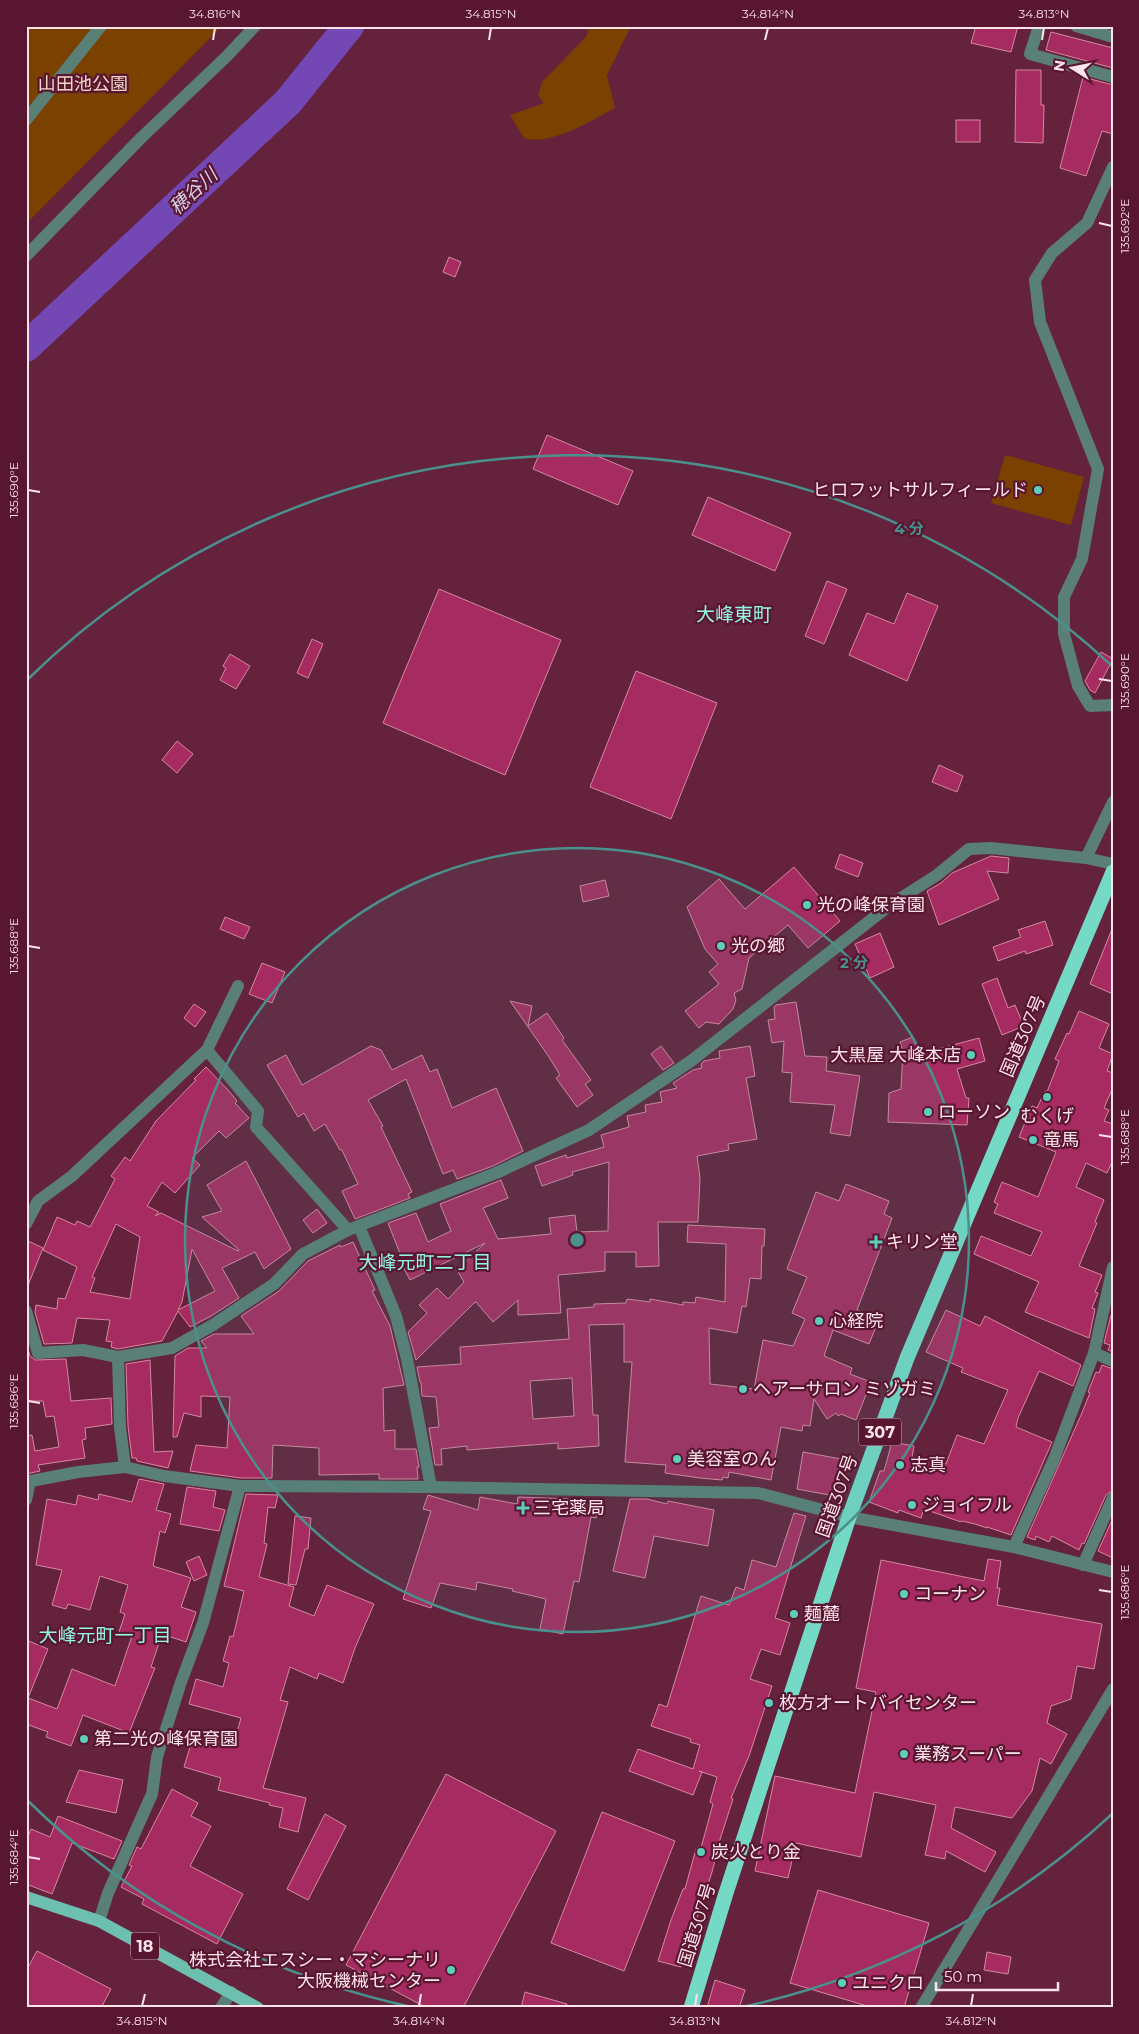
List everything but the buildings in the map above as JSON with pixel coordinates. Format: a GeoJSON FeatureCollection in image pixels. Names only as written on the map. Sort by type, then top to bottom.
{"type":"FeatureCollection","features":[{"type":"Feature","properties":{"kind":"highway","name":"国道307号"},"geometry":{"type":"LineString","coordinates":[[692,2008],[729,1884],[849,1517],[907,1358],[1113,872]]}},
{"type":"Feature","properties":{"kind":"main road","name":"18"},"geometry":{"type":"LineString","coordinates":[[26,1897],[99,1921],[232,1992],[258,2008]]}},
{"type":"Feature","properties":{"kind":"street"},"geometry":{"type":"LineString","coordinates":[[26,120],[101,26]]}},
{"type":"Feature","properties":{"kind":"street"},"geometry":{"type":"LineString","coordinates":[[26,256],[141,138],[227,56],[255,26]]}},
{"type":"Feature","properties":{"kind":"street"},"geometry":{"type":"LineString","coordinates":[[1039,26],[1030,54],[1113,77]]}},
{"type":"Feature","properties":{"kind":"street"},"geometry":{"type":"LineString","coordinates":[[1076,26],[1113,37]]}},
{"type":"Feature","properties":{"kind":"street"},"geometry":{"type":"LineString","coordinates":[[1113,167],[1087,223],[1052,253],[1035,280],[1040,322],[1098,469],[1082,558],[1064,596],[1064,634],[1078,686],[1090,706],[1113,706]]}},
{"type":"Feature","properties":{"kind":"street"},"geometry":{"type":"LineString","coordinates":[[1086,858],[1113,802]]}},
{"type":"Feature","properties":{"kind":"street"},"geometry":{"type":"LineString","coordinates":[[26,1311],[38,1353],[82,1350],[118,1357],[172,1348],[213,1325],[274,1284],[303,1254],[354,1228],[496,1173],[589,1130],[691,1061],[890,905],[937,875],[969,849],[991,848],[1086,858],[1113,864]]}},
{"type":"Feature","properties":{"kind":"street"},"geometry":{"type":"LineString","coordinates":[[26,1224],[38,1201],[72,1176],[208,1050],[238,986]]}},
{"type":"Feature","properties":{"kind":"street"},"geometry":{"type":"LineString","coordinates":[[208,1050],[258,1110],[256,1127],[354,1228],[396,1316],[408,1359],[431,1487]]}},
{"type":"Feature","properties":{"kind":"street"},"geometry":{"type":"LineString","coordinates":[[1014,1547],[1054,1460],[1094,1353],[1113,1266]]}},
{"type":"Feature","properties":{"kind":"street"},"geometry":{"type":"LineString","coordinates":[[1094,1353],[1113,1361]]}},
{"type":"Feature","properties":{"kind":"street"},"geometry":{"type":"LineString","coordinates":[[118,1357],[120,1427],[125,1467]]}},
{"type":"Feature","properties":{"kind":"street"},"geometry":{"type":"LineString","coordinates":[[26,1500],[28,1481],[78,1472],[125,1467],[164,1476],[240,1486],[431,1487],[758,1493],[849,1517],[1014,1547],[1113,1572]]}},
{"type":"Feature","properties":{"kind":"street"},"geometry":{"type":"LineString","coordinates":[[99,1921],[108,1893],[152,1794],[157,1757],[181,1682],[203,1623],[240,1486]]}},
{"type":"Feature","properties":{"kind":"street"},"geometry":{"type":"LineString","coordinates":[[1083,1565],[1113,1498]]}},
{"type":"Feature","properties":{"kind":"street"},"geometry":{"type":"LineString","coordinates":[[921,2008],[1113,1689]]}},
{"type":"Feature","properties":{"kind":"street"},"geometry":{"type":"LineString","coordinates":[[221,2008],[232,1992]]}},
{"type":"Feature","properties":{"kind":"green space","name":"山田池公園"},"geometry":{"type":"Polygon","coordinates":[[[26,26],[222,26],[26,224],[26,26]]]}},
{"type":"Feature","properties":{"kind":"green space"},"geometry":{"type":"Polygon","coordinates":[[[589,26],[631,26],[607,75],[615,108],[558,136],[534,140],[524,138],[510,115],[544,103],[538,96],[542,82],[586,37],[589,26]]]}},
{"type":"Feature","properties":{"kind":"green space","name":"ヒロフットサルフィールド"},"geometry":{"type":"Polygon","coordinates":[[[1005,455],[1084,477],[1071,525],[991,503],[1005,455]]]}},
{"type":"Feature","properties":{"kind":"waterway","name":"穂谷川"},"geometry":{"type":"LineString","coordinates":[[26,347],[288,102],[349,26]]}},
{"type":"Feature","properties":{"kind":"place","name":"ヒロフットサルフィールド"},"geometry":{"type":"Point","coordinates":[1038,490]}},
{"type":"Feature","properties":{"kind":"place","name":"光の峰保育園"},"geometry":{"type":"Point","coordinates":[807,905]}},
{"type":"Feature","properties":{"kind":"place","name":"光の郷"},"geometry":{"type":"Point","coordinates":[721,946]}},
{"type":"Feature","properties":{"kind":"place","name":"大黒屋 大峰本店"},"geometry":{"type":"Point","coordinates":[971,1055]}},
{"type":"Feature","properties":{"kind":"place","name":"むくげ"},"geometry":{"type":"Point","coordinates":[1047,1097]}},
{"type":"Feature","properties":{"kind":"place","name":"ローソン"},"geometry":{"type":"Point","coordinates":[928,1112]}},
{"type":"Feature","properties":{"kind":"place","name":"竜馬"},"geometry":{"type":"Point","coordinates":[1033,1140]}},
{"type":"Feature","properties":{"kind":"place","name":"キリン堂"},"geometry":{"type":"Point","coordinates":[876,1242]}},
{"type":"Feature","properties":{"kind":"place","name":"心経院"},"geometry":{"type":"Point","coordinates":[819,1321]}},
{"type":"Feature","properties":{"kind":"place","name":"ヘアーサロン ミゾガミ"},"geometry":{"type":"Point","coordinates":[743,1389]}},
{"type":"Feature","properties":{"kind":"place","name":"美容室のん"},"geometry":{"type":"Point","coordinates":[677,1459]}},
{"type":"Feature","properties":{"kind":"place","name":"志真"},"geometry":{"type":"Point","coordinates":[900,1465]}},
{"type":"Feature","properties":{"kind":"place","name":"ジョイフル"},"geometry":{"type":"Point","coordinates":[912,1505]}},
{"type":"Feature","properties":{"kind":"place","name":"三宅薬局"},"geometry":{"type":"Point","coordinates":[523,1508]}},
{"type":"Feature","properties":{"kind":"place","name":"コーナン"},"geometry":{"type":"Point","coordinates":[904,1594]}},
{"type":"Feature","properties":{"kind":"place","name":"麺麓"},"geometry":{"type":"Point","coordinates":[794,1614]}},
{"type":"Feature","properties":{"kind":"place","name":"枚方オートバイセンター"},"geometry":{"type":"Point","coordinates":[769,1703]}},
{"type":"Feature","properties":{"kind":"place","name":"第二光の峰保育園"},"geometry":{"type":"Point","coordinates":[84,1739]}},
{"type":"Feature","properties":{"kind":"place","name":"業務スーパー"},"geometry":{"type":"Point","coordinates":[904,1754]}},
{"type":"Feature","properties":{"kind":"place","name":"炭火とり金"},"geometry":{"type":"Point","coordinates":[701,1852]}},
{"type":"Feature","properties":{"kind":"place","name":"株式会社エスシー・マシーナリ 大阪機械センター"},"geometry":{"type":"Point","coordinates":[451,1970]}},
{"type":"Feature","properties":{"kind":"place","name":"ユニクロ"},"geometry":{"type":"Point","coordinates":[842,1983]}},
{"type":"Feature","properties":{"kind":"district","name":"大峰東町"},"geometry":{"type":"Point","coordinates":[734,614]}},
{"type":"Feature","properties":{"kind":"district","name":"大峰元町二丁目"},"geometry":{"type":"Point","coordinates":[425,1262]}},
{"type":"Feature","properties":{"kind":"district","name":"大峰元町一丁目"},"geometry":{"type":"Point","coordinates":[105,1635]}}]}
